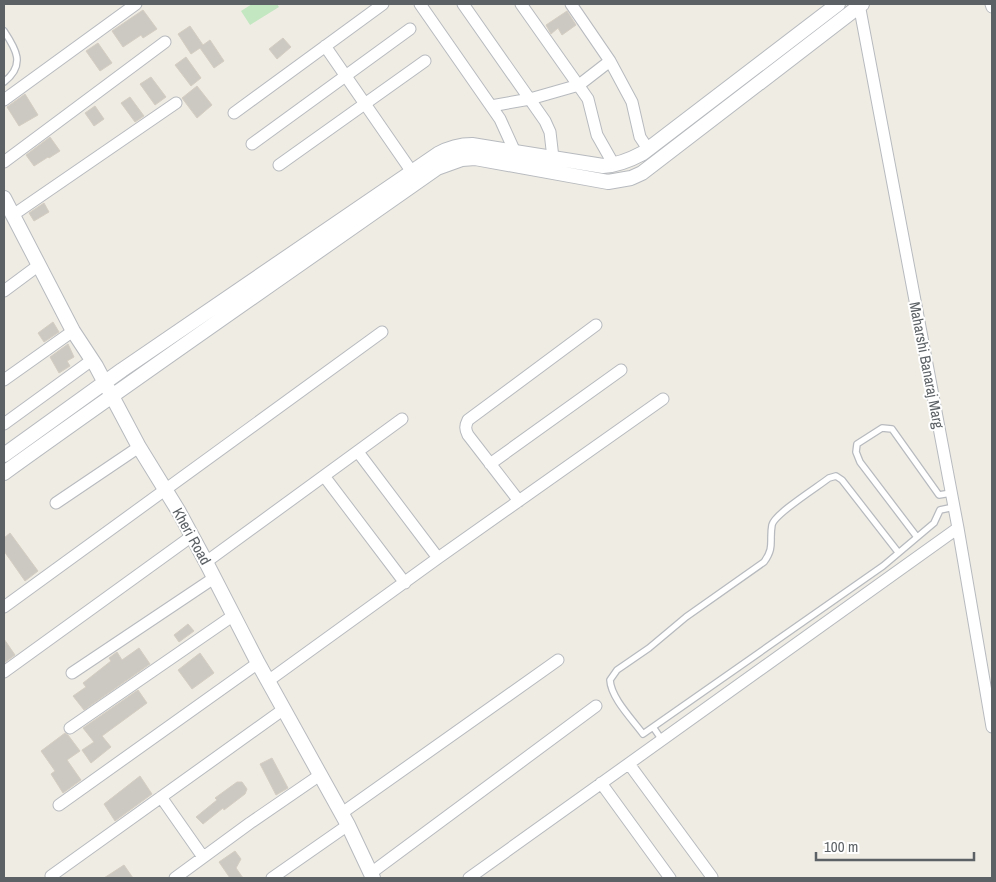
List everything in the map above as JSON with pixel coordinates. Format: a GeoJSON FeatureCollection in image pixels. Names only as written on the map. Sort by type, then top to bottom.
{"type":"FeatureCollection","features":[{"type":"Feature","properties":{"kind":"street"},"geometry":{"type":"LineString","coordinates":[[4,100],[136,4]]}},
{"type":"Feature","properties":{"kind":"street"},"geometry":{"type":"LineString","coordinates":[[234,113],[383,4]]}},
{"type":"Feature","properties":{"kind":"street"},"geometry":{"type":"LineString","coordinates":[[420,4],[500,119],[515,152]]}},
{"type":"Feature","properties":{"kind":"street"},"geometry":{"type":"LineString","coordinates":[[463,4],[530,99],[550,132],[553,158]]}},
{"type":"Feature","properties":{"kind":"street"},"geometry":{"type":"LineString","coordinates":[[521,4],[588,99],[597,135],[614,165]]}},
{"type":"Feature","properties":{"kind":"street"},"geometry":{"type":"LineString","coordinates":[[571,4],[610,61],[632,102],[640,137],[648,149]]}},
{"type":"Feature","properties":{"kind":"street"},"geometry":{"type":"LineString","coordinates":[[4,455],[105,382],[449,148],[472,145],[603,166],[627,161],[648,149],[838,4]]}},
{"type":"Feature","properties":{"kind":"street"},"geometry":{"type":"LineString","coordinates":[[4,473],[112,395],[437,168],[462,159],[475,158],[608,182],[631,178],[642,173],[860,4]]}},
{"type":"Feature","properties":{"kind":"street","name":"Maharshi Banaraj Marg"},"geometry":{"type":"LineString","coordinates":[[860,4],[958,528],[992,727]]}},
{"type":"Feature","properties":{"kind":"street"},"geometry":{"type":"LineString","coordinates":[[252,144],[410,29]]}},
{"type":"Feature","properties":{"kind":"street"},"geometry":{"type":"LineString","coordinates":[[4,162],[165,42]]}},
{"type":"Feature","properties":{"kind":"street"},"geometry":{"type":"LineString","coordinates":[[325,46],[412,172]]}},
{"type":"Feature","properties":{"kind":"street"},"geometry":{"type":"LineString","coordinates":[[279,165],[425,61]]}},
{"type":"Feature","properties":{"kind":"street"},"geometry":{"type":"LineString","coordinates":[[491,106],[530,99],[579,85],[610,61]]}},
{"type":"Feature","properties":{"kind":"street"},"geometry":{"type":"LineString","coordinates":[[12,215],[176,103]]}},
{"type":"Feature","properties":{"kind":"street","name":"Kheri Road"},"geometry":{"type":"LineString","coordinates":[[4,198],[73,331],[105,382],[139,447],[192,536],[268,682],[345,819],[372,876]]}},
{"type":"Feature","properties":{"kind":"street"},"geometry":{"type":"LineString","coordinates":[[4,291],[39,266]]}},
{"type":"Feature","properties":{"kind":"street"},"geometry":{"type":"LineString","coordinates":[[519,501],[465,431],[465,425],[468,420],[596,325]]}},
{"type":"Feature","properties":{"kind":"street"},"geometry":{"type":"LineString","coordinates":[[4,380],[73,331]]}},
{"type":"Feature","properties":{"kind":"street"},"geometry":{"type":"LineString","coordinates":[[4,608],[382,332]]}},
{"type":"Feature","properties":{"kind":"street"},"geometry":{"type":"LineString","coordinates":[[4,424],[92,360]]}},
{"type":"Feature","properties":{"kind":"street"},"geometry":{"type":"LineString","coordinates":[[490,464],[621,370]]}},
{"type":"Feature","properties":{"kind":"street"},"geometry":{"type":"LineString","coordinates":[[268,682],[438,558],[663,399]]}},
{"type":"Feature","properties":{"kind":"street"},"geometry":{"type":"LineString","coordinates":[[206,562],[402,419]]}},
{"type":"Feature","properties":{"kind":"street"},"geometry":{"type":"LineString","coordinates":[[56,503],[139,447]]}},
{"type":"Feature","properties":{"kind":"street"},"geometry":{"type":"LineString","coordinates":[[358,452],[438,558]]}},
{"type":"Feature","properties":{"kind":"street"},"geometry":{"type":"LineString","coordinates":[[324,476],[405,582]]}},
{"type":"Feature","properties":{"kind":"street"},"geometry":{"type":"LineString","coordinates":[[469,878],[958,528]]}},
{"type":"Feature","properties":{"kind":"street"},"geometry":{"type":"LineString","coordinates":[[4,672],[192,536]]}},
{"type":"Feature","properties":{"kind":"street"},"geometry":{"type":"LineString","coordinates":[[72,673],[214,578]]}},
{"type":"Feature","properties":{"kind":"street"},"geometry":{"type":"LineString","coordinates":[[70,728],[234,615]]}},
{"type":"Feature","properties":{"kind":"street"},"geometry":{"type":"LineString","coordinates":[[272,878],[345,819],[558,660]]}},
{"type":"Feature","properties":{"kind":"street"},"geometry":{"type":"LineString","coordinates":[[59,805],[258,663]]}},
{"type":"Feature","properties":{"kind":"street"},"geometry":{"type":"LineString","coordinates":[[372,876],[596,706]]}},
{"type":"Feature","properties":{"kind":"street"},"geometry":{"type":"LineString","coordinates":[[51,876],[284,708]]}},
{"type":"Feature","properties":{"kind":"street"},"geometry":{"type":"LineString","coordinates":[[629,764],[712,877]]}},
{"type":"Feature","properties":{"kind":"street"},"geometry":{"type":"LineString","coordinates":[[175,878],[320,775]]}},
{"type":"Feature","properties":{"kind":"street"},"geometry":{"type":"LineString","coordinates":[[601,784],[670,878]]}},
{"type":"Feature","properties":{"kind":"street"},"geometry":{"type":"LineString","coordinates":[[161,797],[203,857]]}},
{"type":"Feature","properties":{"kind":"lane"},"geometry":{"type":"LineString","coordinates":[[4,31],[18,55],[14,72],[4,82]]}},
{"type":"Feature","properties":{"kind":"lane"},"geometry":{"type":"LineString","coordinates":[[917,537],[860,462],[856,452],[858,444],[882,428],[892,429],[939,495],[951,493]]}},
{"type":"Feature","properties":{"kind":"lane"},"geometry":{"type":"LineString","coordinates":[[898,552],[842,480],[836,476],[822,483],[778,515],[772,523],[770,553],[764,562],[686,617],[649,648],[617,670],[610,680],[614,696],[643,734],[883,566],[934,523],[940,510],[954,507]]}},
{"type":"Feature","properties":{"kind":"lane"},"geometry":{"type":"LineString","coordinates":[[652,728],[662,740]]}},
{"type":"Feature","properties":{"kind":"green space"},"geometry":{"type":"Polygon","coordinates":[[[252,4],[277,4],[279,7],[250,25],[241,11],[252,4]]]}},
{"type":"Feature","properties":{"kind":"building"},"geometry":{"type":"Polygon","coordinates":[[[143,10],[157,29],[143,38],[141,35],[123,47],[112,31],[143,10]]]}},
{"type":"Feature","properties":{"kind":"building"},"geometry":{"type":"Polygon","coordinates":[[[567,11],[576,25],[562,35],[558,28],[551,34],[546,25],[567,11]]]}},
{"type":"Feature","properties":{"kind":"building"},"geometry":{"type":"Polygon","coordinates":[[[190,26],[203,45],[210,40],[224,61],[214,68],[200,48],[191,54],[178,34],[190,26]]]}},
{"type":"Feature","properties":{"kind":"building"},"geometry":{"type":"Polygon","coordinates":[[[283,38],[291,47],[277,59],[269,49],[283,38]]]}},
{"type":"Feature","properties":{"kind":"building"},"geometry":{"type":"Polygon","coordinates":[[[98,43],[112,63],[100,71],[86,51],[98,43]]]}},
{"type":"Feature","properties":{"kind":"building"},"geometry":{"type":"Polygon","coordinates":[[[186,57],[201,78],[191,86],[175,65],[186,57]]]}},
{"type":"Feature","properties":{"kind":"building"},"geometry":{"type":"Polygon","coordinates":[[[151,77],[166,97],[155,105],[140,84],[151,77]]]}},
{"type":"Feature","properties":{"kind":"building"},"geometry":{"type":"Polygon","coordinates":[[[197,86],[212,105],[197,118],[182,98],[197,86]]]}},
{"type":"Feature","properties":{"kind":"building"},"geometry":{"type":"Polygon","coordinates":[[[25,94],[38,115],[19,126],[7,107],[25,94]]]}},
{"type":"Feature","properties":{"kind":"building"},"geometry":{"type":"Polygon","coordinates":[[[130,97],[144,116],[135,122],[121,103],[130,97]]]}},
{"type":"Feature","properties":{"kind":"building"},"geometry":{"type":"Polygon","coordinates":[[[95,106],[104,119],[94,126],[85,113],[95,106]]]}},
{"type":"Feature","properties":{"kind":"building"},"geometry":{"type":"Polygon","coordinates":[[[50,137],[60,151],[34,166],[26,155],[50,137]]]}},
{"type":"Feature","properties":{"kind":"building"},"geometry":{"type":"Polygon","coordinates":[[[44,203],[49,212],[34,221],[29,213],[44,203]]]}},
{"type":"Feature","properties":{"kind":"building"},"geometry":{"type":"Polygon","coordinates":[[[53,322],[59,332],[44,342],[38,333],[53,322]]]}},
{"type":"Feature","properties":{"kind":"building"},"geometry":{"type":"Polygon","coordinates":[[[68,344],[74,357],[67,361],[70,366],[59,373],[50,357],[68,344]]]}},
{"type":"Feature","properties":{"kind":"building"},"geometry":{"type":"Polygon","coordinates":[[[10,533],[38,571],[25,581],[4,551],[4,538],[10,533]]]}},
{"type":"Feature","properties":{"kind":"building"},"geometry":{"type":"Polygon","coordinates":[[[188,624],[194,631],[179,642],[174,635],[188,624]]]}},
{"type":"Feature","properties":{"kind":"building"},"geometry":{"type":"Polygon","coordinates":[[[4,639],[15,655],[4,663],[4,639]]]}},
{"type":"Feature","properties":{"kind":"building"},"geometry":{"type":"Polygon","coordinates":[[[139,648],[150,664],[84,710],[73,696],[86,687],[83,683],[111,661],[109,658],[117,652],[122,660],[139,648]]]}},
{"type":"Feature","properties":{"kind":"building"},"geometry":{"type":"Polygon","coordinates":[[[200,653],[214,673],[192,689],[178,670],[200,653]]]}},
{"type":"Feature","properties":{"kind":"building"},"geometry":{"type":"Polygon","coordinates":[[[138,690],[147,703],[102,736],[111,747],[91,763],[82,750],[94,742],[83,728],[138,690]]]}},
{"type":"Feature","properties":{"kind":"building"},"geometry":{"type":"Polygon","coordinates":[[[65,733],[80,751],[67,760],[81,780],[63,793],[51,774],[55,771],[41,751],[65,733]]]}},
{"type":"Feature","properties":{"kind":"building"},"geometry":{"type":"Polygon","coordinates":[[[272,758],[288,788],[276,795],[260,764],[272,758]]]}},
{"type":"Feature","properties":{"kind":"building"},"geometry":{"type":"Polygon","coordinates":[[[140,776],[152,794],[115,821],[104,804],[140,776]]]}},
{"type":"Feature","properties":{"kind":"building"},"geometry":{"type":"Polygon","coordinates":[[[237,782],[242,782],[247,789],[245,794],[203,824],[196,817],[217,800],[215,798],[237,782]]]}},
{"type":"Feature","properties":{"kind":"building"},"geometry":{"type":"Polygon","coordinates":[[[235,851],[241,859],[236,868],[243,878],[230,878],[219,862],[235,851]]]}},
{"type":"Feature","properties":{"kind":"building"},"geometry":{"type":"Polygon","coordinates":[[[124,865],[133,878],[104,878],[124,865]]]}}]}
